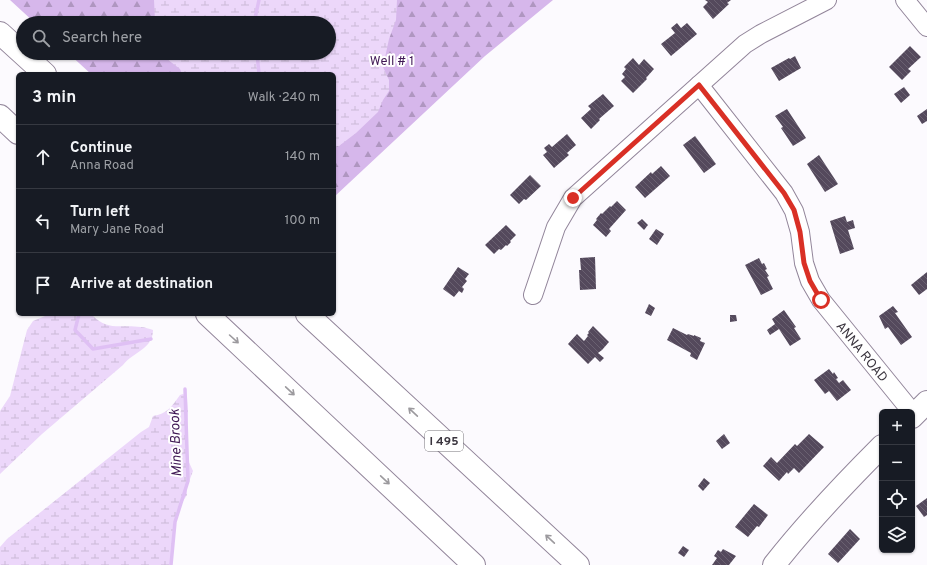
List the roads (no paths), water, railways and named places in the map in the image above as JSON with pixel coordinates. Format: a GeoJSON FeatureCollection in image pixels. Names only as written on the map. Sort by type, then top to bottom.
{"type":"FeatureCollection","features":[{"type":"Feature","properties":{"kind":"main road"},"geometry":{"type":"LineString","coordinates":[[0,33],[16,48]]}},
{"type":"Feature","properties":{"kind":"main road"},"geometry":{"type":"LineString","coordinates":[[30,60],[43,72]]}},
{"type":"Feature","properties":{"kind":"main road"},"geometry":{"type":"LineString","coordinates":[[0,116],[16,131]]}},
{"type":"Feature","properties":{"kind":"main road"},"geometry":{"type":"LineString","coordinates":[[209,316],[262,364],[474,565]]}},
{"type":"Feature","properties":{"kind":"main road","name":"I 495"},"geometry":{"type":"LineString","coordinates":[[309,316],[578,565]]}},
{"type":"Feature","properties":{"kind":"main road"},"geometry":{"type":"LineString","coordinates":[[774,565],[820,509],[879,449]]}},
{"type":"Feature","properties":{"kind":"street"},"geometry":{"type":"LineString","coordinates":[[533,295],[556,227],[573,198],[745,44],[760,34],[827,0]]}},
{"type":"Feature","properties":{"kind":"street"},"geometry":{"type":"LineString","coordinates":[[905,0],[927,27]]}},
{"type":"Feature","properties":{"kind":"street","name":"ANNA ROAD"},"geometry":{"type":"LineString","coordinates":[[699,85],[784,193],[794,210],[800,232],[806,269],[810,281],[821,300],[912,409]]}},
{"type":"Feature","properties":{"kind":"waterway","name":"Mine Brook"},"geometry":{"type":"LineString","coordinates":[[256,16],[259,0]]}},
{"type":"Feature","properties":{"kind":"waterway","name":"Mine Brook"},"geometry":{"type":"LineString","coordinates":[[258,60],[259,72]]}},
{"type":"Feature","properties":{"kind":"waterway","name":"Mine Brook"},"geometry":{"type":"LineString","coordinates":[[78,316],[75,330],[93,349],[151,339]]}},
{"type":"Feature","properties":{"kind":"waterway","name":"Mine Brook"},"geometry":{"type":"LineString","coordinates":[[171,565],[175,522],[188,481],[185,389]]}},
{"type":"Feature","properties":{"kind":"park label","name":"Well # 1"},"geometry":{"type":"Point","coordinates":[392,60]}}]}
